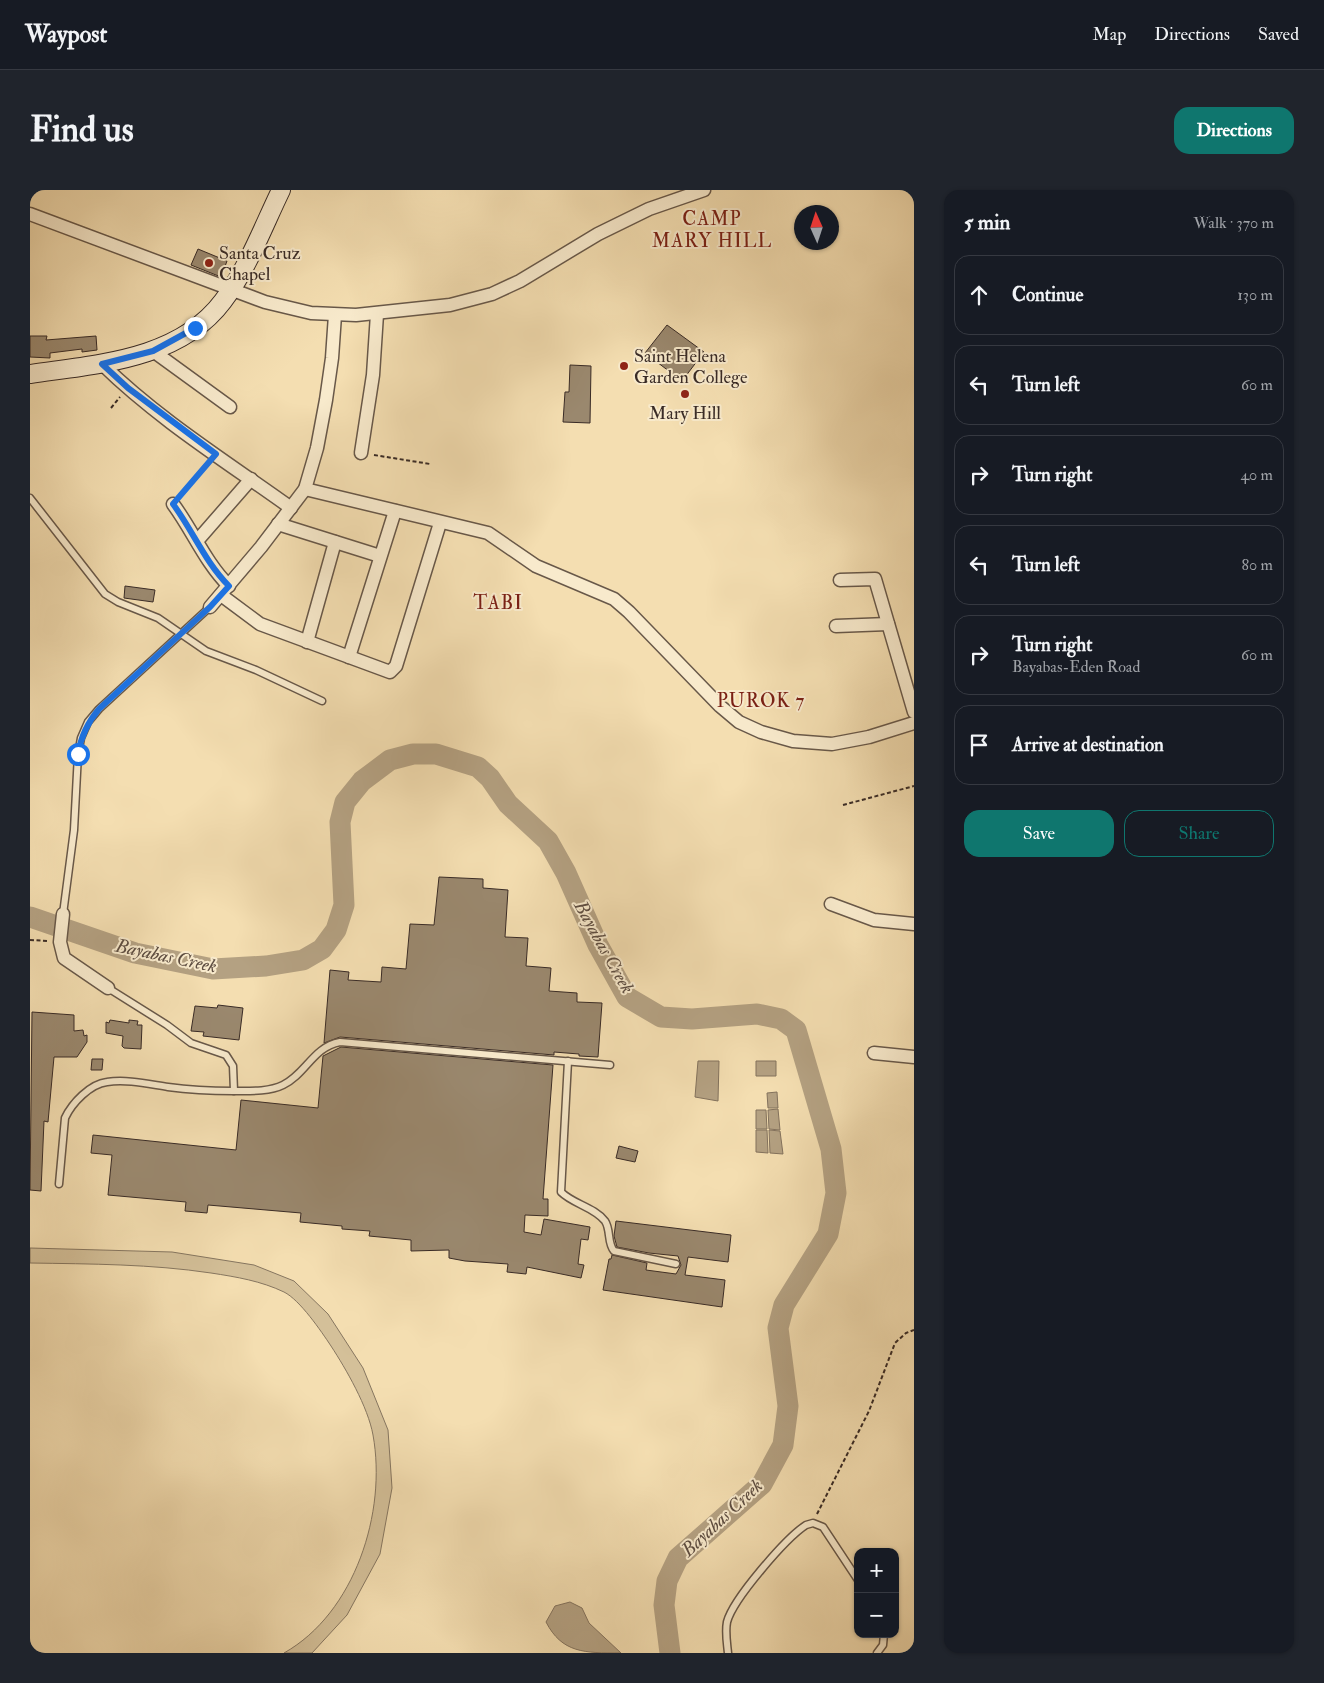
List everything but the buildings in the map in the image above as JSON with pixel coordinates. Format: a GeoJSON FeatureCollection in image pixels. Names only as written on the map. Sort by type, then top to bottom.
{"type":"FeatureCollection","features":[{"type":"Feature","properties":{"kind":"main road"},"geometry":{"type":"LineString","coordinates":[[30,374],[102,364],[153,351],[195,328],[213,313],[231,289],[281,190]]}},
{"type":"Feature","properties":{"kind":"street"},"geometry":{"type":"LineString","coordinates":[[30,214],[231,289],[293,310],[335,315],[377,314],[450,305],[492,294],[520,281],[598,234],[649,209],[704,190]]}},
{"type":"Feature","properties":{"kind":"street"},"geometry":{"type":"LineString","coordinates":[[361,453],[373,375],[377,314]]}},
{"type":"Feature","properties":{"kind":"street"},"geometry":{"type":"LineString","coordinates":[[210,607],[305,489],[312,469],[324,410],[332,358],[335,315]]}},
{"type":"Feature","properties":{"kind":"street"},"geometry":{"type":"LineString","coordinates":[[153,351],[230,407]]}},
{"type":"Feature","properties":{"kind":"street"},"geometry":{"type":"LineString","coordinates":[[102,364],[128,388],[291,508]]}},
{"type":"Feature","properties":{"kind":"street"},"geometry":{"type":"LineString","coordinates":[[197,541],[251,479]]}},
{"type":"Feature","properties":{"kind":"street"},"geometry":{"type":"LineString","coordinates":[[305,489],[488,533],[536,566],[614,599],[720,706],[740,722],[761,732],[793,741],[832,744],[869,737],[914,723]]}},
{"type":"Feature","properties":{"kind":"street"},"geometry":{"type":"LineString","coordinates":[[173,504],[225,590],[260,624],[390,672],[396,666],[440,523]]}},
{"type":"Feature","properties":{"kind":"street"},"geometry":{"type":"LineString","coordinates":[[349,657],[394,511]]}},
{"type":"Feature","properties":{"kind":"street"},"geometry":{"type":"LineString","coordinates":[[278,524],[380,556]]}},
{"type":"Feature","properties":{"kind":"street"},"geometry":{"type":"LineString","coordinates":[[307,642],[335,542]]}},
{"type":"Feature","properties":{"kind":"street"},"geometry":{"type":"LineString","coordinates":[[840,580],[876,578],[914,712]]}},
{"type":"Feature","properties":{"kind":"street"},"geometry":{"type":"LineString","coordinates":[[836,626],[888,624]]}},
{"type":"Feature","properties":{"kind":"street"},"geometry":{"type":"LineString","coordinates":[[831,904],[874,920],[914,924]]}},
{"type":"Feature","properties":{"kind":"street"},"geometry":{"type":"LineString","coordinates":[[64,914],[60,939],[64,958],[108,988]]}},
{"type":"Feature","properties":{"kind":"street"},"geometry":{"type":"LineString","coordinates":[[874,1053],[914,1057]]}},
{"type":"Feature","properties":{"kind":"lane"},"geometry":{"type":"LineString","coordinates":[[30,498],[105,594],[118,602],[158,618],[206,652],[256,670],[322,701]]}},
{"type":"Feature","properties":{"kind":"lane"},"geometry":{"type":"LineString","coordinates":[[64,914],[74,830],[81,738],[88,722],[99,709],[210,607]]}},
{"type":"Feature","properties":{"kind":"lane"},"geometry":{"type":"LineString","coordinates":[[108,988],[167,1024],[191,1043],[226,1055],[233,1066],[234,1091]]}},
{"type":"Feature","properties":{"kind":"lane"},"geometry":{"type":"LineString","coordinates":[[59,1184],[65,1118],[74,1103],[99,1084],[130,1081],[181,1088],[234,1091],[273,1088],[284,1085],[324,1047],[340,1042],[610,1064]]}},
{"type":"Feature","properties":{"kind":"lane"},"geometry":{"type":"LineString","coordinates":[[568,1060],[561,1192],[603,1218],[608,1227],[611,1247],[614,1251],[676,1264]]}},
{"type":"Feature","properties":{"kind":"lane"},"geometry":{"type":"LineString","coordinates":[[728,1653],[727,1623],[733,1608],[775,1556],[801,1528],[812,1523],[823,1527],[854,1574]]}},
{"type":"Feature","properties":{"kind":"lane"},"geometry":{"type":"LineString","coordinates":[[877,1653],[883,1644],[884,1638]]}},
{"type":"Feature","properties":{"kind":"path"},"geometry":{"type":"LineString","coordinates":[[111,408],[128,388]]}},
{"type":"Feature","properties":{"kind":"path"},"geometry":{"type":"LineString","coordinates":[[361,453],[430,464]]}},
{"type":"Feature","properties":{"kind":"path"},"geometry":{"type":"LineString","coordinates":[[173,504],[216,454]]}},
{"type":"Feature","properties":{"kind":"path"},"geometry":{"type":"LineString","coordinates":[[843,805],[914,786]]}},
{"type":"Feature","properties":{"kind":"path"},"geometry":{"type":"LineString","coordinates":[[30,940],[60,939]]}},
{"type":"Feature","properties":{"kind":"path"},"geometry":{"type":"LineString","coordinates":[[812,1523],[869,1411],[895,1343],[906,1333],[914,1330]]}},
{"type":"Feature","properties":{"kind":"shaded area"},"geometry":{"type":"Polygon","coordinates":[[[698,1061],[719,1061],[718,1101],[695,1097],[698,1061]]]}},
{"type":"Feature","properties":{"kind":"shaded area"},"geometry":{"type":"Polygon","coordinates":[[[756,1061],[776,1061],[776,1076],[756,1076],[756,1061]]]}},
{"type":"Feature","properties":{"kind":"shaded area"},"geometry":{"type":"Polygon","coordinates":[[[777,1092],[778,1108],[768,1108],[767,1093],[777,1092]]]}},
{"type":"Feature","properties":{"kind":"shaded area"},"geometry":{"type":"Polygon","coordinates":[[[778,1109],[780,1130],[769,1129],[768,1110],[778,1109]]]}},
{"type":"Feature","properties":{"kind":"shaded area"},"geometry":{"type":"Polygon","coordinates":[[[756,1110],[766,1110],[767,1129],[756,1129],[756,1110]]]}},
{"type":"Feature","properties":{"kind":"shaded area"},"geometry":{"type":"Polygon","coordinates":[[[756,1130],[767,1130],[768,1153],[756,1152],[756,1130]]]}},
{"type":"Feature","properties":{"kind":"shaded area"},"geometry":{"type":"Polygon","coordinates":[[[769,1130],[780,1131],[783,1154],[770,1153],[769,1130]]]}},
{"type":"Feature","properties":{"kind":"shaded area"},"geometry":{"type":"Polygon","coordinates":[[[30,1248],[172,1252],[254,1265],[294,1281],[328,1314],[363,1368],[388,1430],[392,1488],[380,1554],[347,1615],[312,1653],[284,1653],[309,1635],[330,1613],[347,1587],[360,1558],[370,1527],[375,1496],[376,1465],[373,1435],[366,1413],[350,1377],[322,1332],[310,1316],[290,1296],[258,1282],[166,1268],[30,1263],[30,1248]]]}},
{"type":"Feature","properties":{"kind":"shaded area"},"geometry":{"type":"Polygon","coordinates":[[[570,1602],[582,1608],[589,1623],[621,1653],[585,1651],[576,1649],[559,1640],[546,1622],[555,1606],[570,1602]]]}},
{"type":"Feature","properties":{"kind":"waterway","name":"Bayabas Creek"},"geometry":{"type":"LineString","coordinates":[[30,917],[135,953],[213,969],[266,966],[303,960],[322,949],[336,930],[344,905],[340,822],[345,802],[362,781],[390,760],[413,754],[436,754],[478,767],[490,778],[508,804],[548,841],[566,873],[598,945],[627,997],[661,1017],[692,1019],[757,1014],[781,1019],[796,1030],[831,1149],[836,1193],[828,1234],[784,1305],[778,1328],[788,1406],[783,1445],[762,1484],[678,1558],[667,1581],[664,1605],[670,1653]]}},
{"type":"Feature","properties":{"kind":"place","name":"Santa Cruz Chapel"},"geometry":{"type":"Point","coordinates":[209,263]}},
{"type":"Feature","properties":{"kind":"place","name":"Saint Helena Garden College"},"geometry":{"type":"Point","coordinates":[624,366]}},
{"type":"Feature","properties":{"kind":"place","name":"Mary Hill"},"geometry":{"type":"Point","coordinates":[685,394]}},
{"type":"Feature","properties":{"kind":"district","name":"CAMP MARY HILL"},"geometry":{"type":"Point","coordinates":[712,230]}},
{"type":"Feature","properties":{"kind":"district","name":"TABI"},"geometry":{"type":"Point","coordinates":[498,603]}},
{"type":"Feature","properties":{"kind":"district","name":"PUROK 7"},"geometry":{"type":"Point","coordinates":[761,701]}},
{"type":"Feature","properties":{"kind":"route"},"geometry":{"type":"LineString","coordinates":[[78,754],[81,738],[88,722],[99,709],[210,607],[229,586],[216,573],[207,560],[186,521],[173,504],[216,454],[128,388],[102,364],[166,346],[195,328]]}}]}
